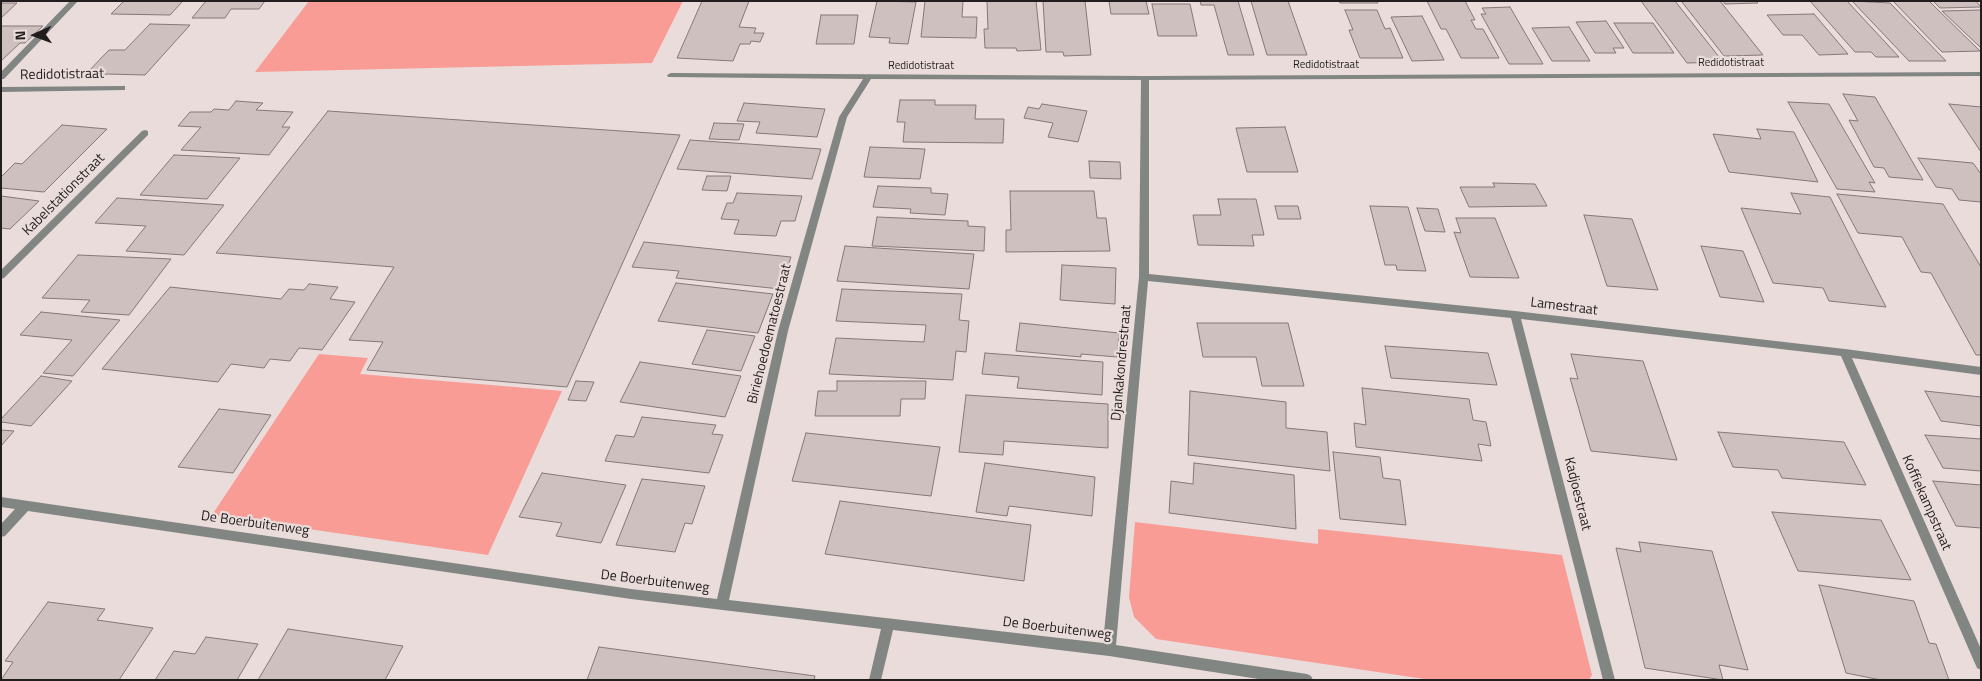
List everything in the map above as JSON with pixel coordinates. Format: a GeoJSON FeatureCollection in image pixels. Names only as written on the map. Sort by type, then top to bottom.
{"type":"FeatureCollection","features":[{"type":"Feature","properties":{"kind":"street"},"geometry":{"type":"LineString","coordinates":[[1,76],[74,1]]}},
{"type":"Feature","properties":{"kind":"street","name":"Redidotistraat"},"geometry":{"type":"LineString","coordinates":[[670,75],[867,78],[1145,78],[1981,74]]}},
{"type":"Feature","properties":{"kind":"street","name":"Biriehoedoematoestraat"},"geometry":{"type":"LineString","coordinates":[[722,605],[783,331],[843,117],[867,78]]}},
{"type":"Feature","properties":{"kind":"street","name":"Djankakondrestraat"},"geometry":{"type":"LineString","coordinates":[[1109,650],[1144,276],[1145,78]]}},
{"type":"Feature","properties":{"kind":"street","name":"Redidotistraat"},"geometry":{"type":"LineString","coordinates":[[1,90],[122,88]]}},
{"type":"Feature","properties":{"kind":"street","name":"Kabelstationstraat"},"geometry":{"type":"LineString","coordinates":[[1,276],[145,133]]}},
{"type":"Feature","properties":{"kind":"street","name":"Lamestraat"},"geometry":{"type":"LineString","coordinates":[[1144,276],[1515,315],[1845,353],[1981,371]]}},
{"type":"Feature","properties":{"kind":"street","name":"Kadjoestraat"},"geometry":{"type":"LineString","coordinates":[[1515,315],[1609,680]]}},
{"type":"Feature","properties":{"kind":"street","name":"Koffiekampstraat"},"geometry":{"type":"LineString","coordinates":[[1845,353],[1981,664]]}},
{"type":"Feature","properties":{"kind":"street","name":"De Boerbuitenweg"},"geometry":{"type":"LineString","coordinates":[[1,502],[612,592],[1109,650],[1307,680]]}},
{"type":"Feature","properties":{"kind":"street"},"geometry":{"type":"LineString","coordinates":[[1,532],[25,506]]}},
{"type":"Feature","properties":{"kind":"street"},"geometry":{"type":"LineString","coordinates":[[875,680],[888,624]]}},
{"type":"Feature","properties":{"kind":"shaded area"},"geometry":{"type":"Polygon","coordinates":[[[309,1],[683,1],[652,63],[255,72],[309,1]]]}},
{"type":"Feature","properties":{"kind":"shaded area"},"geometry":{"type":"Polygon","coordinates":[[[319,354],[368,358],[360,374],[562,391],[488,555],[212,515],[319,354]]]}},
{"type":"Feature","properties":{"kind":"shaded area"},"geometry":{"type":"Polygon","coordinates":[[[1135,522],[1318,544],[1318,529],[1562,555],[1592,675],[1589,680],[1431,680],[1156,639],[1134,617],[1129,597],[1135,522]]]}},
{"type":"Feature","properties":{"kind":"building"},"geometry":{"type":"Polygon","coordinates":[[[124,1],[183,1],[170,15],[111,14],[124,1]]]}},
{"type":"Feature","properties":{"kind":"building"},"geometry":{"type":"Polygon","coordinates":[[[206,1],[265,1],[259,9],[231,9],[225,18],[192,18],[206,1]]]}},
{"type":"Feature","properties":{"kind":"building"},"geometry":{"type":"Polygon","coordinates":[[[702,1],[749,1],[739,27],[756,28],[754,33],[764,33],[760,42],[751,41],[750,44],[740,44],[733,61],[677,58],[702,1]]]}},
{"type":"Feature","properties":{"kind":"building"},"geometry":{"type":"Polygon","coordinates":[[[877,1],[916,2],[908,44],[889,43],[890,38],[869,37],[877,1]]]}},
{"type":"Feature","properties":{"kind":"building"},"geometry":{"type":"Polygon","coordinates":[[[925,1],[963,1],[962,17],[977,17],[976,38],[921,37],[925,1]]]}},
{"type":"Feature","properties":{"kind":"building"},"geometry":{"type":"Polygon","coordinates":[[[987,1],[1036,1],[1041,50],[1017,51],[1016,48],[985,48],[984,29],[988,29],[987,1]]]}},
{"type":"Feature","properties":{"kind":"building"},"geometry":{"type":"Polygon","coordinates":[[[1043,1],[1085,1],[1091,55],[1064,56],[1063,52],[1046,52],[1043,1]]]}},
{"type":"Feature","properties":{"kind":"building"},"geometry":{"type":"Polygon","coordinates":[[[1109,1],[1146,1],[1149,14],[1111,14],[1109,1]]]}},
{"type":"Feature","properties":{"kind":"building"},"geometry":{"type":"Polygon","coordinates":[[[1200,1],[1238,1],[1254,55],[1228,55],[1214,5],[1201,5],[1200,1]]]}},
{"type":"Feature","properties":{"kind":"building"},"geometry":{"type":"Polygon","coordinates":[[[1251,1],[1288,1],[1307,55],[1267,55],[1251,1]]]}},
{"type":"Feature","properties":{"kind":"building"},"geometry":{"type":"Polygon","coordinates":[[[1339,1],[1377,1],[1378,3],[1340,3],[1339,1]]]}},
{"type":"Feature","properties":{"kind":"building"},"geometry":{"type":"Polygon","coordinates":[[[1427,1],[1465,1],[1475,20],[1471,20],[1476,29],[1483,29],[1499,58],[1461,58],[1446,29],[1441,29],[1427,1]]]}},
{"type":"Feature","properties":{"kind":"building"},"geometry":{"type":"Polygon","coordinates":[[[1641,1],[1675,1],[1723,62],[1687,63],[1641,1]]]}},
{"type":"Feature","properties":{"kind":"building"},"geometry":{"type":"Polygon","coordinates":[[[1720,1],[1763,55],[1724,56],[1682,2],[1720,1]]]}},
{"type":"Feature","properties":{"kind":"building"},"geometry":{"type":"Polygon","coordinates":[[[1723,1],[1756,1],[1758,3],[1725,4],[1723,1]]]}},
{"type":"Feature","properties":{"kind":"building"},"geometry":{"type":"Polygon","coordinates":[[[1810,1],[1847,1],[1899,57],[1876,57],[1871,52],[1855,52],[1810,1]]]}},
{"type":"Feature","properties":{"kind":"building"},"geometry":{"type":"Polygon","coordinates":[[[1852,1],[1890,3],[1946,61],[1909,61],[1852,1]]]}},
{"type":"Feature","properties":{"kind":"building"},"geometry":{"type":"Polygon","coordinates":[[[1893,1],[1929,1],[1980,51],[1942,52],[1893,1]]]}},
{"type":"Feature","properties":{"kind":"building"},"geometry":{"type":"Polygon","coordinates":[[[1933,1],[1976,1],[1981,7],[1940,8],[1933,1]]]}},
{"type":"Feature","properties":{"kind":"building"},"geometry":{"type":"Polygon","coordinates":[[[1,3],[17,3],[1,18],[1,3]]]}},
{"type":"Feature","properties":{"kind":"building"},"geometry":{"type":"Polygon","coordinates":[[[1152,4],[1190,4],[1197,36],[1158,36],[1152,4]]]}},
{"type":"Feature","properties":{"kind":"building"},"geometry":{"type":"Polygon","coordinates":[[[1510,7],[1543,64],[1509,64],[1481,14],[1486,14],[1482,8],[1510,7]]]}},
{"type":"Feature","properties":{"kind":"building"},"geometry":{"type":"Polygon","coordinates":[[[1345,10],[1377,10],[1385,29],[1390,28],[1403,58],[1360,58],[1349,30],[1353,30],[1345,10]]]}},
{"type":"Feature","properties":{"kind":"building"},"geometry":{"type":"Polygon","coordinates":[[[1981,10],[1981,48],[1942,11],[1981,10]]]}},
{"type":"Feature","properties":{"kind":"building"},"geometry":{"type":"Polygon","coordinates":[[[1814,14],[1848,54],[1819,55],[1802,35],[1783,35],[1767,15],[1814,14]]]}},
{"type":"Feature","properties":{"kind":"building"},"geometry":{"type":"Polygon","coordinates":[[[821,15],[858,15],[854,44],[816,44],[821,15]]]}},
{"type":"Feature","properties":{"kind":"building"},"geometry":{"type":"Polygon","coordinates":[[[1422,16],[1444,60],[1412,61],[1391,17],[1422,16]]]}},
{"type":"Feature","properties":{"kind":"building"},"geometry":{"type":"Polygon","coordinates":[[[1606,21],[1624,48],[1613,48],[1616,53],[1595,53],[1576,22],[1606,21]]]}},
{"type":"Feature","properties":{"kind":"building"},"geometry":{"type":"Polygon","coordinates":[[[1614,23],[1653,23],[1674,53],[1633,53],[1614,23]]]}},
{"type":"Feature","properties":{"kind":"building"},"geometry":{"type":"Polygon","coordinates":[[[150,24],[190,25],[145,75],[106,74],[101,79],[82,78],[109,50],[125,50],[150,24]]]}},
{"type":"Feature","properties":{"kind":"building"},"geometry":{"type":"Polygon","coordinates":[[[1,26],[43,26],[25,43],[20,43],[1,61],[1,26]]]}},
{"type":"Feature","properties":{"kind":"building"},"geometry":{"type":"Polygon","coordinates":[[[1569,27],[1590,61],[1552,61],[1532,28],[1569,27]]]}},
{"type":"Feature","properties":{"kind":"building"},"geometry":{"type":"Polygon","coordinates":[[[1843,94],[1875,97],[1923,180],[1889,177],[1884,168],[1874,167],[1849,120],[1858,121],[1843,94]]]}},
{"type":"Feature","properties":{"kind":"building"},"geometry":{"type":"Polygon","coordinates":[[[900,100],[935,100],[935,105],[976,105],[975,119],[1004,119],[1003,143],[903,142],[905,122],[897,122],[900,100]]]}},
{"type":"Feature","properties":{"kind":"building"},"geometry":{"type":"Polygon","coordinates":[[[236,101],[263,103],[256,110],[293,112],[282,127],[290,127],[269,155],[181,150],[201,127],[178,126],[190,112],[211,112],[214,109],[229,110],[236,101]]]}},
{"type":"Feature","properties":{"kind":"building"},"geometry":{"type":"Polygon","coordinates":[[[1788,102],[1829,104],[1875,183],[1869,182],[1875,192],[1837,189],[1788,102]]]}},
{"type":"Feature","properties":{"kind":"building"},"geometry":{"type":"Polygon","coordinates":[[[744,103],[825,109],[817,137],[756,133],[760,122],[737,121],[744,103]]]}},
{"type":"Feature","properties":{"kind":"building"},"geometry":{"type":"Polygon","coordinates":[[[1042,104],[1087,111],[1078,142],[1048,137],[1053,123],[1024,118],[1028,107],[1039,109],[1042,104]]]}},
{"type":"Feature","properties":{"kind":"building"},"geometry":{"type":"Polygon","coordinates":[[[1949,104],[1981,107],[1981,152],[1949,104]]]}},
{"type":"Feature","properties":{"kind":"building"},"geometry":{"type":"Polygon","coordinates":[[[328,111],[680,135],[567,387],[367,370],[383,342],[349,340],[394,267],[216,253],[328,111]]]}},
{"type":"Feature","properties":{"kind":"building"},"geometry":{"type":"Polygon","coordinates":[[[714,123],[744,124],[739,140],[709,139],[714,123]]]}},
{"type":"Feature","properties":{"kind":"building"},"geometry":{"type":"Polygon","coordinates":[[[62,125],[107,129],[44,192],[1,188],[1,177],[15,163],[22,164],[62,125]]]}},
{"type":"Feature","properties":{"kind":"building"},"geometry":{"type":"Polygon","coordinates":[[[1285,127],[1298,172],[1247,172],[1236,128],[1285,127]]]}},
{"type":"Feature","properties":{"kind":"building"},"geometry":{"type":"Polygon","coordinates":[[[1757,129],[1794,132],[1818,182],[1729,172],[1713,134],[1761,139],[1757,129]]]}},
{"type":"Feature","properties":{"kind":"building"},"geometry":{"type":"Polygon","coordinates":[[[690,140],[821,149],[812,179],[677,169],[690,140]]]}},
{"type":"Feature","properties":{"kind":"building"},"geometry":{"type":"Polygon","coordinates":[[[870,147],[925,149],[920,179],[864,177],[870,147]]]}},
{"type":"Feature","properties":{"kind":"building"},"geometry":{"type":"Polygon","coordinates":[[[174,155],[240,158],[207,199],[140,195],[174,155]]]}},
{"type":"Feature","properties":{"kind":"building"},"geometry":{"type":"Polygon","coordinates":[[[1918,158],[1973,163],[1981,174],[1981,202],[1959,200],[1952,189],[1936,187],[1918,158]]]}},
{"type":"Feature","properties":{"kind":"building"},"geometry":{"type":"Polygon","coordinates":[[[1089,161],[1120,162],[1121,179],[1090,178],[1089,161]]]}},
{"type":"Feature","properties":{"kind":"building"},"geometry":{"type":"Polygon","coordinates":[[[707,176],[731,176],[727,191],[702,190],[707,176]]]}},
{"type":"Feature","properties":{"kind":"building"},"geometry":{"type":"Polygon","coordinates":[[[1493,183],[1535,184],[1547,206],[1469,207],[1460,187],[1495,187],[1493,183]]]}},
{"type":"Feature","properties":{"kind":"building"},"geometry":{"type":"Polygon","coordinates":[[[878,186],[931,188],[931,193],[948,194],[945,215],[910,213],[911,209],[873,207],[878,186]]]}},
{"type":"Feature","properties":{"kind":"building"},"geometry":{"type":"Polygon","coordinates":[[[1010,191],[1094,191],[1097,218],[1106,218],[1110,251],[1006,252],[1006,230],[1011,230],[1010,191]]]}},
{"type":"Feature","properties":{"kind":"building"},"geometry":{"type":"Polygon","coordinates":[[[737,193],[802,196],[795,221],[781,221],[776,236],[734,234],[739,220],[721,219],[727,203],[733,203],[737,193]]]}},
{"type":"Feature","properties":{"kind":"building"},"geometry":{"type":"Polygon","coordinates":[[[1791,193],[1830,197],[1886,307],[1829,301],[1823,288],[1773,283],[1741,208],[1801,214],[1791,193]]]}},
{"type":"Feature","properties":{"kind":"building"},"geometry":{"type":"Polygon","coordinates":[[[1837,194],[1943,204],[1981,267],[1981,355],[1976,355],[1931,273],[1921,272],[1902,237],[1858,233],[1837,194]]]}},
{"type":"Feature","properties":{"kind":"building"},"geometry":{"type":"Polygon","coordinates":[[[1,196],[39,201],[10,229],[1,228],[1,196]]]}},
{"type":"Feature","properties":{"kind":"building"},"geometry":{"type":"Polygon","coordinates":[[[117,198],[224,205],[184,255],[126,251],[146,226],[95,223],[117,198]]]}},
{"type":"Feature","properties":{"kind":"building"},"geometry":{"type":"Polygon","coordinates":[[[1218,199],[1256,199],[1264,235],[1252,235],[1254,246],[1198,245],[1193,215],[1221,215],[1218,199]]]}},
{"type":"Feature","properties":{"kind":"building"},"geometry":{"type":"Polygon","coordinates":[[[1275,206],[1298,206],[1301,219],[1278,219],[1275,206]]]}},
{"type":"Feature","properties":{"kind":"building"},"geometry":{"type":"Polygon","coordinates":[[[1370,206],[1408,207],[1426,271],[1397,270],[1396,265],[1385,265],[1370,206]]]}},
{"type":"Feature","properties":{"kind":"building"},"geometry":{"type":"Polygon","coordinates":[[[1417,208],[1438,209],[1445,232],[1425,231],[1417,208]]]}},
{"type":"Feature","properties":{"kind":"building"},"geometry":{"type":"Polygon","coordinates":[[[1584,215],[1632,219],[1658,290],[1607,286],[1584,215]]]}},
{"type":"Feature","properties":{"kind":"building"},"geometry":{"type":"Polygon","coordinates":[[[877,217],[968,221],[968,226],[985,227],[984,251],[872,246],[877,217]]]}},
{"type":"Feature","properties":{"kind":"building"},"geometry":{"type":"Polygon","coordinates":[[[1456,218],[1495,218],[1519,278],[1470,277],[1454,232],[1461,233],[1456,218]]]}},
{"type":"Feature","properties":{"kind":"building"},"geometry":{"type":"Polygon","coordinates":[[[644,242],[791,257],[780,289],[676,278],[679,271],[632,267],[644,242]]]}},
{"type":"Feature","properties":{"kind":"building"},"geometry":{"type":"Polygon","coordinates":[[[845,246],[974,254],[969,289],[837,281],[845,246]]]}},
{"type":"Feature","properties":{"kind":"building"},"geometry":{"type":"Polygon","coordinates":[[[1701,246],[1743,251],[1764,302],[1720,297],[1701,246]]]}},
{"type":"Feature","properties":{"kind":"building"},"geometry":{"type":"Polygon","coordinates":[[[78,255],[171,259],[129,315],[81,312],[90,300],[42,298],[78,255]]]}},
{"type":"Feature","properties":{"kind":"building"},"geometry":{"type":"Polygon","coordinates":[[[1062,265],[1116,268],[1115,304],[1060,300],[1062,265]]]}},
{"type":"Feature","properties":{"kind":"building"},"geometry":{"type":"Polygon","coordinates":[[[676,283],[773,294],[758,333],[658,321],[676,283]]]}},
{"type":"Feature","properties":{"kind":"building"},"geometry":{"type":"Polygon","coordinates":[[[309,284],[338,287],[330,299],[355,302],[322,350],[299,348],[290,361],[270,359],[264,368],[231,364],[218,382],[102,369],[170,287],[281,299],[289,289],[304,290],[309,284]]]}},
{"type":"Feature","properties":{"kind":"building"},"geometry":{"type":"Polygon","coordinates":[[[842,289],[962,294],[959,320],[969,321],[966,352],[956,351],[953,380],[829,374],[836,338],[924,342],[926,325],[836,321],[842,289]]]}},
{"type":"Feature","properties":{"kind":"building"},"geometry":{"type":"Polygon","coordinates":[[[41,312],[120,320],[73,376],[43,373],[72,340],[20,335],[41,312]]]}},
{"type":"Feature","properties":{"kind":"building"},"geometry":{"type":"Polygon","coordinates":[[[1020,323],[1119,333],[1117,357],[1081,354],[1081,357],[1016,351],[1020,323]]]}},
{"type":"Feature","properties":{"kind":"building"},"geometry":{"type":"Polygon","coordinates":[[[1197,323],[1288,323],[1304,386],[1262,386],[1256,357],[1203,357],[1197,323]]]}},
{"type":"Feature","properties":{"kind":"building"},"geometry":{"type":"Polygon","coordinates":[[[707,330],[755,336],[741,371],[692,364],[707,330]]]}},
{"type":"Feature","properties":{"kind":"building"},"geometry":{"type":"Polygon","coordinates":[[[1385,346],[1488,353],[1497,385],[1391,378],[1385,346]]]}},
{"type":"Feature","properties":{"kind":"building"},"geometry":{"type":"Polygon","coordinates":[[[985,353],[1103,362],[1102,395],[1017,388],[1019,377],[982,374],[985,353]]]}},
{"type":"Feature","properties":{"kind":"building"},"geometry":{"type":"Polygon","coordinates":[[[1571,354],[1643,361],[1677,460],[1591,451],[1570,378],[1578,379],[1571,354]]]}},
{"type":"Feature","properties":{"kind":"building"},"geometry":{"type":"Polygon","coordinates":[[[640,362],[741,376],[725,417],[620,402],[640,362]]]}},
{"type":"Feature","properties":{"kind":"building"},"geometry":{"type":"Polygon","coordinates":[[[41,376],[72,381],[31,426],[1,422],[1,419],[41,376]]]}},
{"type":"Feature","properties":{"kind":"building"},"geometry":{"type":"Polygon","coordinates":[[[576,381],[594,382],[586,401],[568,400],[576,381]]]}},
{"type":"Feature","properties":{"kind":"building"},"geometry":{"type":"Polygon","coordinates":[[[837,381],[926,381],[925,399],[901,399],[900,416],[815,416],[818,391],[837,391],[837,381]]]}},
{"type":"Feature","properties":{"kind":"building"},"geometry":{"type":"Polygon","coordinates":[[[1362,388],[1469,399],[1473,420],[1486,422],[1491,446],[1478,444],[1482,461],[1356,447],[1354,423],[1366,425],[1362,388]]]}},
{"type":"Feature","properties":{"kind":"building"},"geometry":{"type":"Polygon","coordinates":[[[1190,391],[1286,402],[1286,428],[1327,432],[1330,471],[1188,455],[1190,391]]]}},
{"type":"Feature","properties":{"kind":"building"},"geometry":{"type":"Polygon","coordinates":[[[1925,391],[1981,397],[1981,426],[1941,421],[1925,391]]]}},
{"type":"Feature","properties":{"kind":"building"},"geometry":{"type":"Polygon","coordinates":[[[966,395],[1108,404],[1108,448],[1004,441],[1003,455],[959,452],[966,395]]]}},
{"type":"Feature","properties":{"kind":"building"},"geometry":{"type":"Polygon","coordinates":[[[219,409],[271,415],[233,473],[178,467],[219,409]]]}},
{"type":"Feature","properties":{"kind":"building"},"geometry":{"type":"Polygon","coordinates":[[[642,417],[716,425],[712,434],[723,435],[709,473],[605,461],[616,435],[634,437],[642,417]]]}},
{"type":"Feature","properties":{"kind":"building"},"geometry":{"type":"Polygon","coordinates":[[[1,430],[14,431],[1,446],[1,430]]]}},
{"type":"Feature","properties":{"kind":"building"},"geometry":{"type":"Polygon","coordinates":[[[1718,432],[1844,442],[1866,485],[1782,478],[1778,470],[1733,467],[1718,432]]]}},
{"type":"Feature","properties":{"kind":"building"},"geometry":{"type":"Polygon","coordinates":[[[806,433],[940,447],[931,496],[792,481],[806,433]]]}},
{"type":"Feature","properties":{"kind":"building"},"geometry":{"type":"Polygon","coordinates":[[[1925,435],[1981,439],[1981,471],[1943,468],[1925,435]]]}},
{"type":"Feature","properties":{"kind":"building"},"geometry":{"type":"Polygon","coordinates":[[[1333,452],[1380,457],[1383,478],[1400,480],[1406,525],[1340,519],[1333,452]]]}},
{"type":"Feature","properties":{"kind":"building"},"geometry":{"type":"Polygon","coordinates":[[[985,463],[1095,477],[1092,516],[1009,506],[1007,516],[976,512],[985,463]]]}},
{"type":"Feature","properties":{"kind":"building"},"geometry":{"type":"Polygon","coordinates":[[[1194,463],[1294,475],[1296,529],[1169,513],[1171,481],[1193,484],[1194,463]]]}},
{"type":"Feature","properties":{"kind":"building"},"geometry":{"type":"Polygon","coordinates":[[[542,473],[626,485],[601,543],[556,536],[562,523],[519,517],[542,473]]]}},
{"type":"Feature","properties":{"kind":"building"},"geometry":{"type":"Polygon","coordinates":[[[642,479],[705,486],[692,524],[685,523],[675,552],[616,545],[642,479]]]}},
{"type":"Feature","properties":{"kind":"building"},"geometry":{"type":"Polygon","coordinates":[[[1933,481],[1981,485],[1981,528],[1956,526],[1933,481]]]}},
{"type":"Feature","properties":{"kind":"building"},"geometry":{"type":"Polygon","coordinates":[[[840,501],[1031,525],[1024,581],[825,554],[840,501]]]}},
{"type":"Feature","properties":{"kind":"building"},"geometry":{"type":"Polygon","coordinates":[[[1772,512],[1881,520],[1911,580],[1798,571],[1772,512]]]}},
{"type":"Feature","properties":{"kind":"building"},"geometry":{"type":"Polygon","coordinates":[[[1639,542],[1712,551],[1748,670],[1719,665],[1723,680],[1645,668],[1616,548],[1641,552],[1639,542]]]}},
{"type":"Feature","properties":{"kind":"building"},"geometry":{"type":"Polygon","coordinates":[[[1819,585],[1914,601],[1929,643],[1936,644],[1949,680],[1881,680],[1846,673],[1819,585]]]}},
{"type":"Feature","properties":{"kind":"building"},"geometry":{"type":"Polygon","coordinates":[[[48,602],[105,609],[97,620],[153,628],[119,680],[1,680],[13,662],[5,661],[48,602]]]}},
{"type":"Feature","properties":{"kind":"building"},"geometry":{"type":"Polygon","coordinates":[[[288,629],[403,646],[385,680],[258,680],[288,629]]]}},
{"type":"Feature","properties":{"kind":"building"},"geometry":{"type":"Polygon","coordinates":[[[206,637],[258,644],[237,680],[155,680],[174,651],[195,654],[206,637]]]}},
{"type":"Feature","properties":{"kind":"building"},"geometry":{"type":"Polygon","coordinates":[[[599,647],[815,676],[814,680],[587,680],[599,647]]]}}]}
